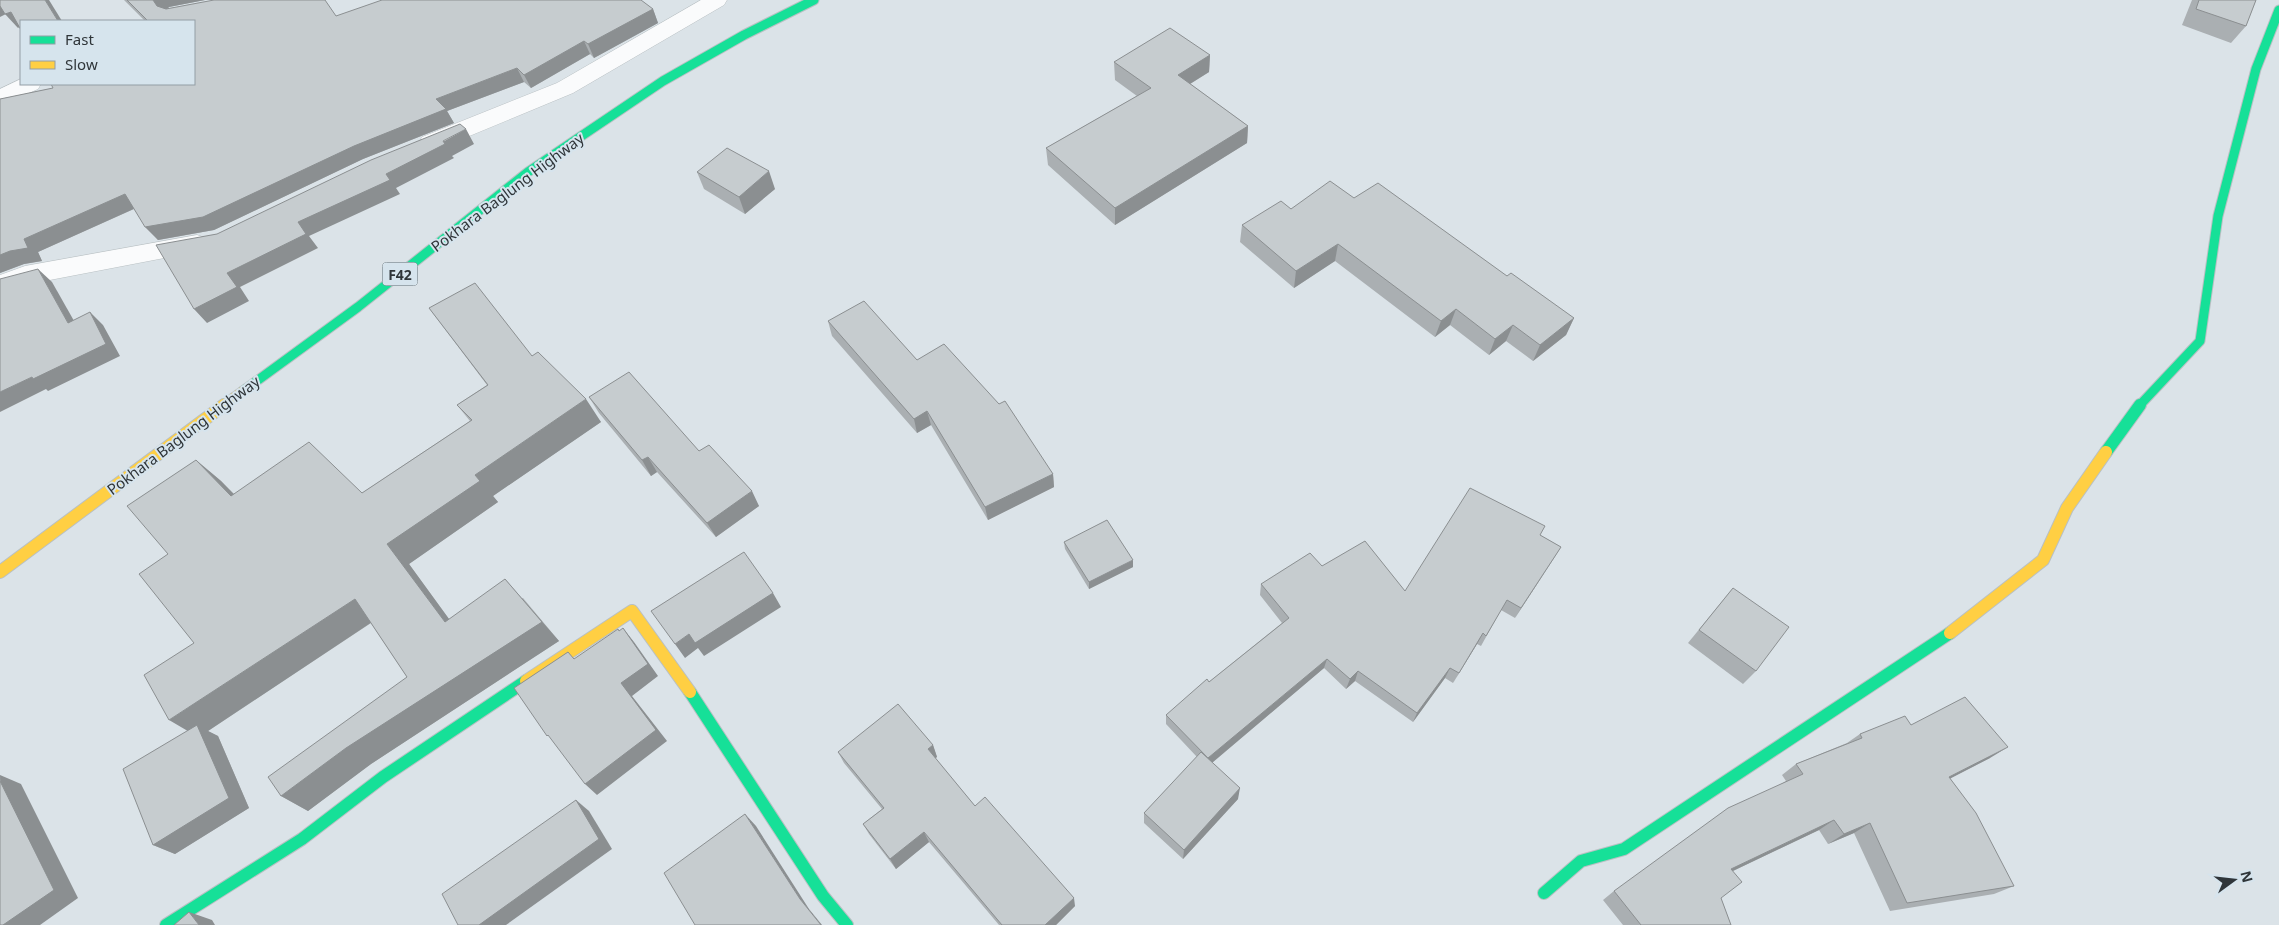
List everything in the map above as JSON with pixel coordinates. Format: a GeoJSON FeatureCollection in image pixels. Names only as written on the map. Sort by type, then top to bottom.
{"type":"FeatureCollection","features":[{"type":"Feature","properties":{"kind":"main road","name":"Pokhara Baglung Highway"},"geometry":{"type":"LineString","coordinates":[[0,572],[358,306],[536,166],[663,81],[744,35],[814,0]]}},
{"type":"Feature","properties":{"kind":"main road"},"geometry":{"type":"LineString","coordinates":[[1544,893],[1580,861],[1624,849],[1941,640],[2043,560],[2067,508],[2135,411],[2200,341],[2218,216],[2256,69],[2279,10]]}},
{"type":"Feature","properties":{"kind":"main road"},"geometry":{"type":"LineString","coordinates":[[166,925],[302,839],[382,777],[632,611],[703,711],[823,896],[847,925]]}},
{"type":"Feature","properties":{"kind":"street"},"geometry":{"type":"LineString","coordinates":[[409,152],[566,88],[718,0]]}},
{"type":"Feature","properties":{"kind":"street"},"geometry":{"type":"LineString","coordinates":[[0,98],[28,85]]}},
{"type":"Feature","properties":{"kind":"street"},"geometry":{"type":"LineString","coordinates":[[0,285],[25,275],[220,240]]}},
{"type":"Feature","properties":{"kind":"building"},"geometry":{"type":"Polygon","coordinates":[[[0,0],[45,0],[57,20],[20,20],[20,28],[11,12],[5,14],[0,6],[0,0]]]}},
{"type":"Feature","properties":{"kind":"building"},"geometry":{"type":"Polygon","coordinates":[[[127,0],[153,0],[157,6],[166,9],[214,0],[325,0],[336,16],[382,0],[641,0],[653,9],[588,44],[584,41],[524,75],[517,68],[436,99],[446,109],[354,146],[203,217],[145,227],[125,194],[24,239],[28,248],[0,255],[0,99],[53,88],[52,85],[195,85],[195,20],[147,20],[127,0]]]}},
{"type":"Feature","properties":{"kind":"building"},"geometry":{"type":"Polygon","coordinates":[[[2199,0],[2256,0],[2246,26],[2196,9],[2199,0]]]}},
{"type":"Feature","properties":{"kind":"building"},"geometry":{"type":"Polygon","coordinates":[[[1170,28],[1210,55],[1178,75],[1248,126],[1115,208],[1046,148],[1151,88],[1114,62],[1170,28]]]}},
{"type":"Feature","properties":{"kind":"building"},"geometry":{"type":"Polygon","coordinates":[[[460,124],[466,129],[443,141],[445,144],[386,174],[390,180],[298,222],[306,234],[227,273],[237,287],[194,309],[156,245],[217,234],[371,160],[460,124]]]}},
{"type":"Feature","properties":{"kind":"building"},"geometry":{"type":"Polygon","coordinates":[[[727,148],[769,171],[739,197],[697,172],[727,148]]]}},
{"type":"Feature","properties":{"kind":"building"},"geometry":{"type":"Polygon","coordinates":[[[1330,181],[1354,198],[1378,183],[1507,276],[1511,273],[1574,318],[1540,345],[1513,325],[1495,339],[1456,309],[1441,321],[1338,244],[1296,271],[1242,225],[1281,201],[1291,209],[1330,181]]]}},
{"type":"Feature","properties":{"kind":"building"},"geometry":{"type":"Polygon","coordinates":[[[38,269],[68,323],[90,312],[106,344],[33,379],[32,377],[0,392],[0,279],[38,269]]]}},
{"type":"Feature","properties":{"kind":"building"},"geometry":{"type":"Polygon","coordinates":[[[475,283],[532,356],[538,352],[586,399],[475,475],[480,481],[387,544],[445,622],[505,579],[542,622],[346,748],[281,796],[268,777],[407,677],[355,599],[169,720],[144,675],[194,643],[139,574],[168,554],[127,506],[196,460],[231,496],[309,442],[362,493],[472,420],[457,405],[488,385],[429,308],[475,283]]]}},
{"type":"Feature","properties":{"kind":"building"},"geometry":{"type":"Polygon","coordinates":[[[864,301],[917,360],[944,344],[999,404],[1005,401],[1053,474],[985,507],[927,411],[914,419],[828,321],[864,301]]]}},
{"type":"Feature","properties":{"kind":"building"},"geometry":{"type":"Polygon","coordinates":[[[629,372],[699,451],[709,445],[752,491],[707,523],[648,457],[642,460],[589,397],[629,372]]]}},
{"type":"Feature","properties":{"kind":"building"},"geometry":{"type":"Polygon","coordinates":[[[1470,488],[1545,526],[1540,535],[1561,547],[1521,608],[1507,600],[1486,636],[1483,633],[1459,673],[1450,668],[1417,713],[1358,671],[1350,679],[1327,659],[1208,758],[1166,715],[1207,679],[1209,682],[1289,618],[1261,584],[1310,553],[1322,566],[1365,541],[1405,591],[1470,488]]]}},
{"type":"Feature","properties":{"kind":"building"},"geometry":{"type":"Polygon","coordinates":[[[1107,520],[1133,560],[1089,582],[1064,542],[1107,520]]]}},
{"type":"Feature","properties":{"kind":"building"},"geometry":{"type":"Polygon","coordinates":[[[744,552],[773,593],[695,643],[689,634],[675,644],[651,611],[744,552]]]}},
{"type":"Feature","properties":{"kind":"building"},"geometry":{"type":"Polygon","coordinates":[[[1733,588],[1789,627],[1756,671],[1699,630],[1733,588]]]}},
{"type":"Feature","properties":{"kind":"building"},"geometry":{"type":"Polygon","coordinates":[[[623,628],[648,664],[621,683],[656,730],[585,784],[547,736],[514,688],[568,652],[574,659],[618,629],[619,631],[623,628]]]}},
{"type":"Feature","properties":{"kind":"building"},"geometry":{"type":"Polygon","coordinates":[[[1965,697],[2008,747],[1949,777],[1976,813],[2014,886],[1907,903],[1870,823],[1844,834],[1834,820],[1731,869],[1742,882],[1721,898],[1731,925],[1641,925],[1614,891],[1728,808],[1803,774],[1796,764],[1862,738],[1860,734],[1905,716],[1911,725],[1965,697]]]}},
{"type":"Feature","properties":{"kind":"building"},"geometry":{"type":"Polygon","coordinates":[[[898,704],[933,745],[928,749],[975,806],[985,797],[1074,898],[1045,925],[1002,925],[924,832],[890,859],[863,824],[884,808],[838,752],[898,704]]]}},
{"type":"Feature","properties":{"kind":"building"},"geometry":{"type":"Polygon","coordinates":[[[197,725],[229,798],[153,845],[123,769],[197,725]]]}},
{"type":"Feature","properties":{"kind":"building"},"geometry":{"type":"Polygon","coordinates":[[[1201,752],[1240,788],[1184,850],[1144,813],[1201,752]]]}},
{"type":"Feature","properties":{"kind":"building"},"geometry":{"type":"Polygon","coordinates":[[[0,781],[54,890],[3,925],[0,925],[0,781]]]}},
{"type":"Feature","properties":{"kind":"building"},"geometry":{"type":"Polygon","coordinates":[[[576,800],[599,839],[479,925],[458,925],[442,894],[576,800]]]}},
{"type":"Feature","properties":{"kind":"building"},"geometry":{"type":"Polygon","coordinates":[[[745,814],[800,899],[821,925],[695,925],[664,873],[745,814]]]}},
{"type":"Feature","properties":{"kind":"building"},"geometry":{"type":"Polygon","coordinates":[[[189,912],[199,925],[174,925],[189,912]]]}},
{"type":"Feature","properties":{"kind":"traffic: fast"},"geometry":{"type":"LineString","coordinates":[[243,391],[358,307],[528,172],[663,81],[744,35],[814,0]]}},
{"type":"Feature","properties":{"kind":"traffic: fast"},"geometry":{"type":"LineString","coordinates":[[2106,452],[2135,411],[2200,341],[2218,216],[2256,69],[2279,10]]}},
{"type":"Feature","properties":{"kind":"traffic: fast"},"geometry":{"type":"LineString","coordinates":[[1544,893],[1581,861],[1624,849],[1950,633]]}},
{"type":"Feature","properties":{"kind":"traffic: fast"},"geometry":{"type":"LineString","coordinates":[[166,925],[302,839],[383,777],[526,681]]}},
{"type":"Feature","properties":{"kind":"traffic: fast"},"geometry":{"type":"LineString","coordinates":[[690,692],[823,896],[847,925]]}},
{"type":"Feature","properties":{"kind":"traffic: slow"},"geometry":{"type":"LineString","coordinates":[[0,572],[243,391]]}},
{"type":"Feature","properties":{"kind":"traffic: slow"},"geometry":{"type":"LineString","coordinates":[[1950,633],[2043,560],[2067,508],[2106,452]]}},
{"type":"Feature","properties":{"kind":"traffic: slow"},"geometry":{"type":"LineString","coordinates":[[526,681],[632,611],[690,692]]}}]}
